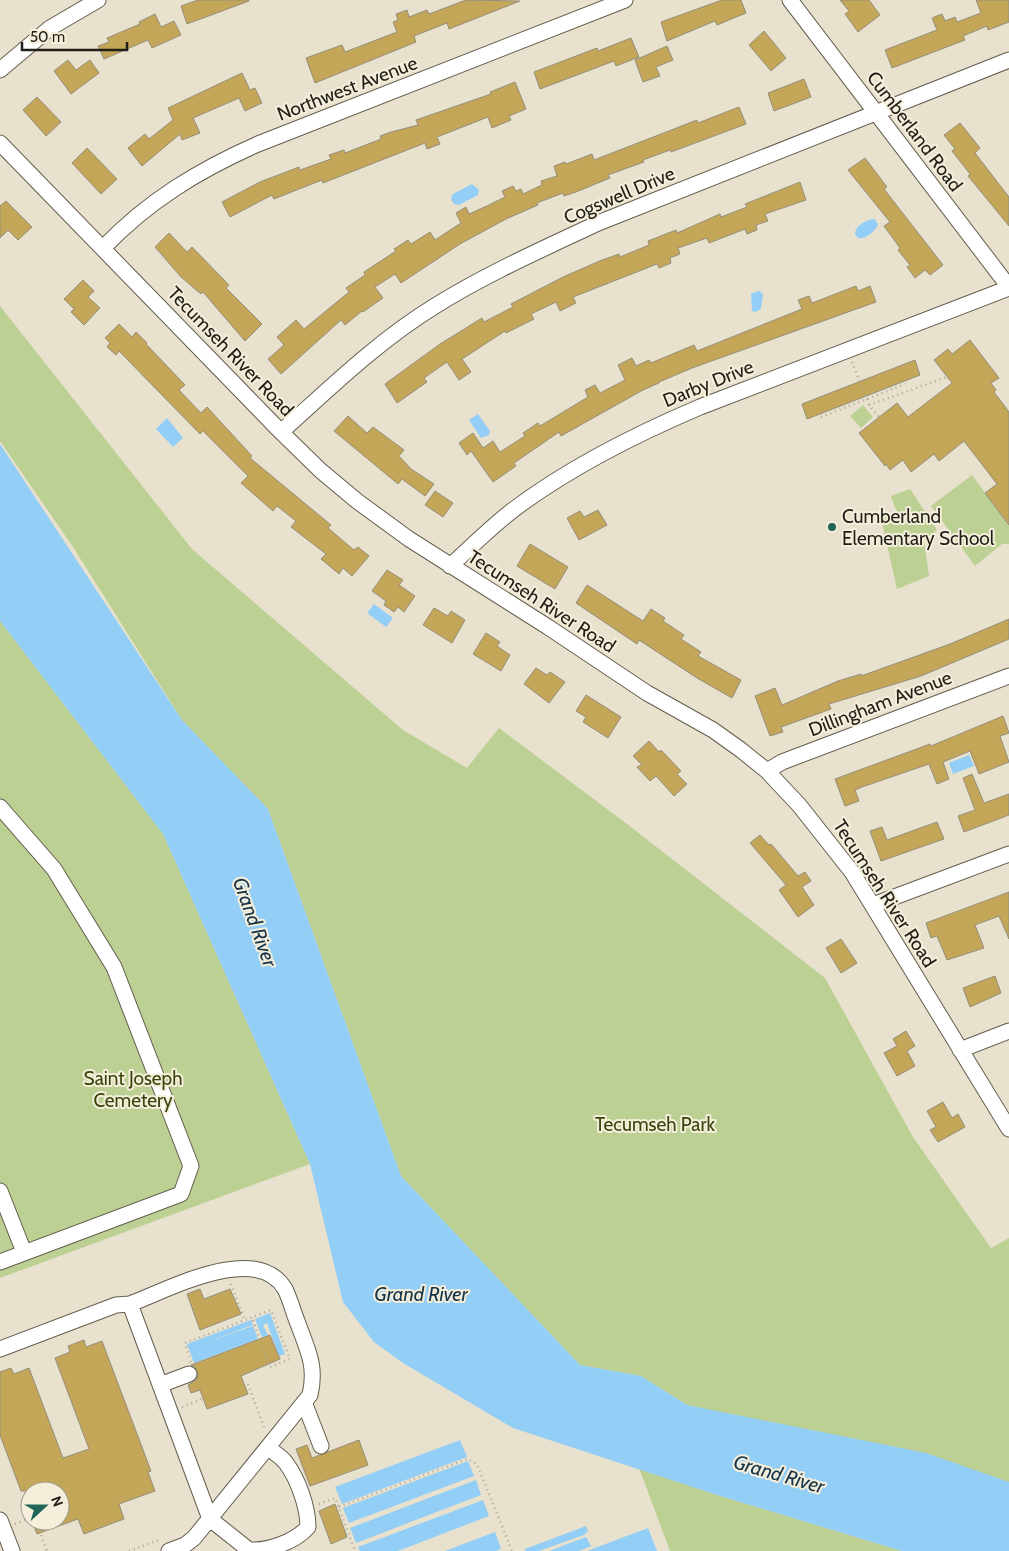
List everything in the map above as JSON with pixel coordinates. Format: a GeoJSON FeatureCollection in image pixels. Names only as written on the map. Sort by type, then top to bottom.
{"type":"FeatureCollection","features":[{"type":"Feature","properties":{"kind":"street"},"geometry":{"type":"LineString","coordinates":[[0,70],[50,28],[98,0]]}},
{"type":"Feature","properties":{"kind":"street","name":"Northwest Avenue"},"geometry":{"type":"LineString","coordinates":[[103,248],[147,207],[179,184],[214,164],[258,144],[625,0]]}},
{"type":"Feature","properties":{"kind":"street","name":"Cumberland Road"},"geometry":{"type":"LineString","coordinates":[[790,0],[1009,288]]}},
{"type":"Feature","properties":{"kind":"street","name":"Cogswell Drive"},"geometry":{"type":"LineString","coordinates":[[281,432],[394,334],[435,306],[492,275],[598,223],[1009,60]]}},
{"type":"Feature","properties":{"kind":"street","name":"Tecumseh River Road"},"geometry":{"type":"LineString","coordinates":[[0,143],[281,432],[357,501],[450,566],[548,627],[647,693],[713,730],[767,771],[828,838],[873,905],[1009,1129]]}},
{"type":"Feature","properties":{"kind":"street","name":"Darby Drive"},"geometry":{"type":"LineString","coordinates":[[450,566],[512,511],[565,475],[610,449],[700,407],[1009,288]]}},
{"type":"Feature","properties":{"kind":"street","name":"Dillingham Avenue"},"geometry":{"type":"LineString","coordinates":[[767,771],[782,762],[1009,676]]}},
{"type":"Feature","properties":{"kind":"street"},"geometry":{"type":"LineString","coordinates":[[0,806],[54,869],[114,966],[191,1166],[181,1194],[0,1262]]}},
{"type":"Feature","properties":{"kind":"street"},"geometry":{"type":"LineString","coordinates":[[873,905],[1009,854]]}},
{"type":"Feature","properties":{"kind":"street"},"geometry":{"type":"LineString","coordinates":[[960,1050],[1009,1031]]}},
{"type":"Feature","properties":{"kind":"street"},"geometry":{"type":"LineString","coordinates":[[0,1191],[24,1252]]}},
{"type":"Feature","properties":{"kind":"street"},"geometry":{"type":"LineString","coordinates":[[0,1349],[116,1306],[130,1304],[225,1269],[252,1267],[274,1278],[284,1289],[312,1360],[314,1377],[310,1394],[210,1519],[185,1545],[169,1551]]}},
{"type":"Feature","properties":{"kind":"street"},"geometry":{"type":"LineString","coordinates":[[130,1304],[210,1519],[248,1550],[260,1551],[301,1535],[308,1527],[306,1509],[285,1462],[270,1446]]}},
{"type":"Feature","properties":{"kind":"street"},"geometry":{"type":"LineString","coordinates":[[160,1385],[189,1374]]}},
{"type":"Feature","properties":{"kind":"street"},"geometry":{"type":"LineString","coordinates":[[304,1402],[321,1446]]}},
{"type":"Feature","properties":{"kind":"street"},"geometry":{"type":"LineString","coordinates":[[0,1520],[12,1551]]}},
{"type":"Feature","properties":{"kind":"path"},"geometry":{"type":"LineString","coordinates":[[848,351],[869,405],[879,417]]}},
{"type":"Feature","properties":{"kind":"path"},"geometry":{"type":"LineString","coordinates":[[869,405],[947,377]]}},
{"type":"Feature","properties":{"kind":"path"},"geometry":{"type":"LineString","coordinates":[[821,417],[904,384]]}},
{"type":"Feature","properties":{"kind":"path"},"geometry":{"type":"LineString","coordinates":[[225,1269],[245,1321]]}},
{"type":"Feature","properties":{"kind":"path"},"geometry":{"type":"LineString","coordinates":[[189,1374],[186,1366],[192,1363],[185,1343],[271,1310],[290,1359],[270,1366],[252,1318]]}},
{"type":"Feature","properties":{"kind":"path"},"geometry":{"type":"LineString","coordinates":[[248,1384],[270,1446]]}},
{"type":"Feature","properties":{"kind":"path"},"geometry":{"type":"LineString","coordinates":[[170,1411],[202,1399]]}},
{"type":"Feature","properties":{"kind":"path"},"geometry":{"type":"LineString","coordinates":[[339,1508],[467,1459],[477,1464],[512,1551]]}},
{"type":"Feature","properties":{"kind":"path"},"geometry":{"type":"LineString","coordinates":[[306,1509],[335,1498],[355,1551]]}},
{"type":"Feature","properties":{"kind":"path"},"geometry":{"type":"LineString","coordinates":[[40,1531],[47,1551]]}},
{"type":"Feature","properties":{"kind":"green space","name":"Tecumseh Park"},"geometry":{"type":"Polygon","coordinates":[[[0,306],[192,549],[403,730],[467,768],[499,728],[627,824],[825,978],[913,1137],[991,1248],[1009,1238],[1009,1494],[687,1405],[641,1376],[580,1365],[401,1176],[268,809],[182,720],[73,547],[0,441],[0,306]]]}},
{"type":"Feature","properties":{"kind":"green space"},"geometry":{"type":"Polygon","coordinates":[[[863,405],[873,417],[861,428],[850,416],[863,405]]]}},
{"type":"Feature","properties":{"kind":"green space"},"geometry":{"type":"Polygon","coordinates":[[[972,475],[1009,525],[1009,544],[1002,544],[975,566],[931,506],[972,475]]]}},
{"type":"Feature","properties":{"kind":"green space"},"geometry":{"type":"Polygon","coordinates":[[[910,489],[937,530],[924,540],[929,576],[897,589],[881,518],[897,513],[891,496],[910,489]]]}},
{"type":"Feature","properties":{"kind":"green space","name":"Saint Joseph Cemetery"},"geometry":{"type":"Polygon","coordinates":[[[0,621],[163,834],[310,1164],[0,1278],[0,621]]]}},
{"type":"Feature","properties":{"kind":"green space"},"geometry":{"type":"Polygon","coordinates":[[[639,1468],[717,1495],[902,1551],[670,1551],[639,1468]]]}},
{"type":"Feature","properties":{"kind":"water"},"geometry":{"type":"Polygon","coordinates":[[[472,184],[479,190],[478,195],[459,205],[454,204],[451,199],[453,194],[472,184]]]}},
{"type":"Feature","properties":{"kind":"water"},"geometry":{"type":"Polygon","coordinates":[[[875,219],[878,225],[875,230],[867,236],[858,238],[855,234],[859,226],[875,219]]]}},
{"type":"Feature","properties":{"kind":"water"},"geometry":{"type":"Polygon","coordinates":[[[759,291],[763,294],[761,309],[755,312],[752,311],[751,294],[759,291]]]}},
{"type":"Feature","properties":{"kind":"water"},"geometry":{"type":"Polygon","coordinates":[[[478,414],[490,431],[489,435],[481,438],[469,420],[478,414]]]}},
{"type":"Feature","properties":{"kind":"water"},"geometry":{"type":"Polygon","coordinates":[[[167,418],[183,438],[173,447],[156,429],[167,418]]]}},
{"type":"Feature","properties":{"kind":"water","name":"Grand River"},"geometry":{"type":"Polygon","coordinates":[[[0,444],[182,720],[268,809],[401,1176],[580,1365],[641,1376],[687,1405],[926,1453],[1009,1482],[1009,1551],[902,1551],[717,1495],[513,1428],[403,1363],[374,1342],[343,1302],[310,1164],[163,834],[0,621],[0,444]]]}},
{"type":"Feature","properties":{"kind":"water"},"geometry":{"type":"Polygon","coordinates":[[[374,604],[393,618],[386,627],[367,613],[374,604]]]}},
{"type":"Feature","properties":{"kind":"water"},"geometry":{"type":"Polygon","coordinates":[[[969,755],[974,766],[953,774],[949,763],[969,755]]]}},
{"type":"Feature","properties":{"kind":"water"},"geometry":{"type":"Polygon","coordinates":[[[270,1313],[285,1354],[279,1356],[267,1323],[263,1325],[268,1335],[262,1337],[255,1319],[270,1313]]]}},
{"type":"Feature","properties":{"kind":"water"},"geometry":{"type":"Polygon","coordinates":[[[251,1320],[253,1325],[201,1344],[253,1326],[258,1339],[194,1363],[187,1344],[251,1320]]]}},
{"type":"Feature","properties":{"kind":"water"},"geometry":{"type":"Polygon","coordinates":[[[460,1440],[467,1457],[342,1504],[335,1487],[460,1440]]]}},
{"type":"Feature","properties":{"kind":"water"},"geometry":{"type":"Polygon","coordinates":[[[468,1461],[474,1476],[349,1523],[343,1508],[468,1461]]]}},
{"type":"Feature","properties":{"kind":"water"},"geometry":{"type":"Polygon","coordinates":[[[476,1480],[481,1495],[356,1543],[350,1528],[476,1480]]]}},
{"type":"Feature","properties":{"kind":"water"},"geometry":{"type":"Polygon","coordinates":[[[483,1500],[489,1516],[398,1551],[360,1551],[358,1547],[483,1500]]]}},
{"type":"Feature","properties":{"kind":"water"},"geometry":{"type":"Polygon","coordinates":[[[586,1526],[588,1531],[584,1535],[539,1551],[525,1551],[525,1549],[586,1526]]]}},
{"type":"Feature","properties":{"kind":"water"},"geometry":{"type":"Polygon","coordinates":[[[648,1528],[657,1551],[587,1551],[648,1528]]]}},
{"type":"Feature","properties":{"kind":"water"},"geometry":{"type":"Polygon","coordinates":[[[495,1532],[501,1549],[496,1551],[445,1551],[495,1532]]]}},
{"type":"Feature","properties":{"kind":"water"},"geometry":{"type":"Polygon","coordinates":[[[586,1537],[591,1546],[579,1551],[549,1551],[586,1537]]]}},
{"type":"Feature","properties":{"kind":"building"},"geometry":{"type":"Polygon","coordinates":[[[198,0],[249,1],[187,24],[181,6],[198,0]]]}},
{"type":"Feature","properties":{"kind":"building"},"geometry":{"type":"Polygon","coordinates":[[[466,0],[520,1],[449,29],[447,23],[414,36],[416,42],[315,83],[306,58],[342,45],[345,52],[397,32],[393,22],[398,20],[396,14],[407,10],[409,17],[427,10],[429,14],[466,0]]]}},
{"type":"Feature","properties":{"kind":"building"},"geometry":{"type":"Polygon","coordinates":[[[722,0],[741,0],[746,13],[717,25],[715,21],[667,41],[661,22],[722,0]]]}},
{"type":"Feature","properties":{"kind":"building"},"geometry":{"type":"Polygon","coordinates":[[[840,0],[869,0],[880,15],[858,32],[845,14],[849,11],[840,0]]]}},
{"type":"Feature","properties":{"kind":"building"},"geometry":{"type":"Polygon","coordinates":[[[976,0],[1009,0],[1009,22],[988,30],[987,26],[963,36],[965,40],[892,68],[885,50],[937,30],[932,18],[942,14],[945,21],[955,17],[957,22],[981,13],[976,0]]]}},
{"type":"Feature","properties":{"kind":"building"},"geometry":{"type":"Polygon","coordinates":[[[155,14],[161,27],[174,21],[181,35],[152,48],[148,40],[104,59],[98,46],[109,42],[107,38],[140,24],[139,22],[155,14]]]}},
{"type":"Feature","properties":{"kind":"building"},"geometry":{"type":"Polygon","coordinates":[[[764,31],[786,58],[771,71],[749,45],[764,31]]]}},
{"type":"Feature","properties":{"kind":"building"},"geometry":{"type":"Polygon","coordinates":[[[631,38],[639,57],[616,66],[614,61],[540,89],[534,72],[597,48],[598,51],[631,38]]]}},
{"type":"Feature","properties":{"kind":"building"},"geometry":{"type":"Polygon","coordinates":[[[667,46],[673,60],[656,67],[660,76],[643,82],[635,60],[667,46]]]}},
{"type":"Feature","properties":{"kind":"building"},"geometry":{"type":"Polygon","coordinates":[[[68,60],[76,70],[90,60],[99,73],[71,94],[54,71],[68,60]]]}},
{"type":"Feature","properties":{"kind":"building"},"geometry":{"type":"Polygon","coordinates":[[[242,73],[250,90],[255,88],[262,103],[245,111],[239,98],[193,118],[200,133],[182,140],[180,134],[142,166],[128,148],[145,134],[149,139],[173,120],[168,108],[242,73]]]}},
{"type":"Feature","properties":{"kind":"building"},"geometry":{"type":"Polygon","coordinates":[[[804,79],[811,97],[774,111],[768,93],[804,79]]]}},
{"type":"Feature","properties":{"kind":"building"},"geometry":{"type":"Polygon","coordinates":[[[515,82],[526,109],[509,116],[511,120],[492,128],[488,117],[437,137],[440,144],[427,149],[425,143],[323,183],[322,180],[274,199],[272,195],[230,217],[222,202],[260,182],[299,167],[300,170],[331,159],[329,155],[344,150],[345,153],[381,139],[380,136],[391,132],[418,125],[416,120],[491,94],[490,92],[515,82]]]}},
{"type":"Feature","properties":{"kind":"building"},"geometry":{"type":"Polygon","coordinates":[[[37,97],[61,122],[46,136],[23,110],[37,97]]]}},
{"type":"Feature","properties":{"kind":"building"},"geometry":{"type":"Polygon","coordinates":[[[739,107],[746,124],[671,152],[670,150],[643,160],[644,162],[608,175],[610,178],[576,192],[564,196],[563,193],[537,203],[538,205],[506,219],[460,244],[401,283],[395,274],[375,287],[383,298],[362,311],[345,325],[341,320],[281,374],[268,359],[284,345],[277,337],[296,320],[304,329],[349,292],[346,288],[365,275],[364,272],[396,251],[394,249],[408,240],[411,244],[430,232],[435,240],[461,223],[456,213],[466,207],[469,214],[487,206],[505,197],[502,191],[513,186],[516,191],[521,189],[523,194],[542,185],[541,181],[557,176],[554,166],[565,162],[566,164],[592,154],[594,160],[697,120],[698,123],[739,107]]]}},
{"type":"Feature","properties":{"kind":"building"},"geometry":{"type":"Polygon","coordinates":[[[960,123],[980,148],[975,153],[1009,197],[1009,226],[968,176],[970,174],[952,151],[955,149],[944,135],[960,123]]]}},
{"type":"Feature","properties":{"kind":"building"},"geometry":{"type":"Polygon","coordinates":[[[87,148],[117,179],[101,194],[72,163],[87,148]]]}},
{"type":"Feature","properties":{"kind":"building"},"geometry":{"type":"Polygon","coordinates":[[[865,158],[887,187],[884,189],[943,265],[930,275],[925,270],[915,278],[907,267],[910,265],[898,250],[900,248],[884,226],[890,222],[848,170],[865,158]]]}},
{"type":"Feature","properties":{"kind":"building"},"geometry":{"type":"Polygon","coordinates":[[[800,182],[806,200],[765,214],[768,221],[756,225],[757,230],[747,234],[745,229],[709,243],[707,238],[678,248],[680,254],[670,258],[671,263],[659,268],[657,264],[573,297],[576,303],[560,311],[556,302],[531,314],[534,319],[506,333],[505,331],[462,359],[471,372],[459,380],[447,362],[424,378],[427,382],[397,403],[385,384],[440,344],[482,318],[484,322],[513,307],[511,304],[563,277],[602,260],[619,254],[620,257],[649,245],[648,241],[676,230],[677,233],[720,214],[721,217],[747,207],[745,204],[800,182]]]}},
{"type":"Feature","properties":{"kind":"building"},"geometry":{"type":"Polygon","coordinates":[[[6,201],[32,227],[18,240],[8,230],[0,238],[0,206],[6,201]]]}},
{"type":"Feature","properties":{"kind":"building"},"geometry":{"type":"Polygon","coordinates":[[[169,233],[187,252],[192,247],[229,285],[226,288],[262,324],[245,341],[203,292],[201,294],[181,277],[155,247],[169,233]]]}},
{"type":"Feature","properties":{"kind":"building"},"geometry":{"type":"Polygon","coordinates":[[[83,280],[94,291],[88,297],[100,308],[84,325],[71,312],[74,309],[64,299],[83,280]]]}},
{"type":"Feature","properties":{"kind":"building"},"geometry":{"type":"Polygon","coordinates":[[[856,286],[858,291],[870,286],[876,302],[692,368],[659,382],[561,436],[559,432],[514,463],[516,466],[493,482],[471,451],[467,455],[459,443],[473,433],[483,448],[493,441],[500,452],[525,436],[523,433],[538,423],[540,426],[588,397],[585,390],[595,385],[600,393],[625,380],[618,365],[632,358],[636,366],[649,360],[651,363],[694,345],[697,351],[802,309],[798,300],[809,296],[812,303],[856,286]]]}},
{"type":"Feature","properties":{"kind":"building"},"geometry":{"type":"Polygon","coordinates":[[[119,324],[132,337],[136,332],[147,343],[185,385],[179,390],[201,413],[207,407],[252,456],[250,458],[331,525],[328,528],[354,550],[358,547],[369,556],[352,576],[343,568],[339,574],[321,559],[326,554],[291,527],[296,521],[277,506],[273,511],[241,483],[248,476],[203,431],[200,434],[119,351],[116,355],[107,347],[110,343],[105,338],[119,324]]]}},
{"type":"Feature","properties":{"kind":"building"},"geometry":{"type":"Polygon","coordinates":[[[970,340],[999,378],[991,383],[996,390],[994,392],[1009,412],[1009,525],[985,493],[997,484],[964,441],[939,461],[934,454],[911,472],[903,460],[890,470],[859,433],[897,403],[908,417],[952,383],[934,360],[948,349],[952,354],[970,340]]]}},
{"type":"Feature","properties":{"kind":"building"},"geometry":{"type":"Polygon","coordinates":[[[915,360],[920,375],[807,419],[802,404],[915,360]]]}},
{"type":"Feature","properties":{"kind":"building"},"geometry":{"type":"Polygon","coordinates":[[[348,416],[367,433],[373,427],[404,450],[399,456],[411,469],[434,484],[425,496],[402,479],[398,484],[334,431],[348,416]]]}},
{"type":"Feature","properties":{"kind":"building"},"geometry":{"type":"Polygon","coordinates":[[[435,491],[453,503],[443,517],[425,505],[435,491]]]}},
{"type":"Feature","properties":{"kind":"building"},"geometry":{"type":"Polygon","coordinates":[[[598,510],[607,525],[579,540],[567,518],[580,511],[584,517],[598,510]]]}},
{"type":"Feature","properties":{"kind":"building"},"geometry":{"type":"Polygon","coordinates":[[[530,544],[568,567],[555,589],[517,566],[530,544]]]}},
{"type":"Feature","properties":{"kind":"building"},"geometry":{"type":"Polygon","coordinates":[[[387,570],[403,580],[399,585],[415,596],[404,612],[398,607],[394,612],[384,605],[386,601],[372,591],[387,570]]]}},
{"type":"Feature","properties":{"kind":"building"},"geometry":{"type":"Polygon","coordinates":[[[587,585],[643,621],[651,609],[665,618],[663,621],[684,635],[681,639],[701,652],[698,656],[741,680],[732,698],[697,678],[639,640],[637,644],[576,603],[587,585]]]}},
{"type":"Feature","properties":{"kind":"building"},"geometry":{"type":"Polygon","coordinates":[[[434,608],[448,616],[451,611],[465,620],[452,643],[423,625],[434,608]]]}},
{"type":"Feature","properties":{"kind":"building"},"geometry":{"type":"Polygon","coordinates":[[[1009,619],[1009,639],[921,676],[829,704],[831,709],[781,727],[783,732],[770,736],[755,696],[775,688],[782,705],[838,681],[861,674],[861,676],[950,644],[1009,619]]]}},
{"type":"Feature","properties":{"kind":"building"},"geometry":{"type":"Polygon","coordinates":[[[486,633],[500,642],[497,646],[510,655],[501,671],[473,654],[486,633]]]}},
{"type":"Feature","properties":{"kind":"building"},"geometry":{"type":"Polygon","coordinates":[[[536,668],[547,675],[550,672],[565,682],[549,703],[524,684],[536,668]]]}},
{"type":"Feature","properties":{"kind":"building"},"geometry":{"type":"Polygon","coordinates":[[[586,695],[621,717],[608,738],[583,722],[586,717],[576,711],[586,695]]]}},
{"type":"Feature","properties":{"kind":"building"},"geometry":{"type":"Polygon","coordinates":[[[1003,716],[1009,733],[1000,736],[1009,762],[979,774],[970,751],[943,762],[949,779],[937,784],[929,764],[855,790],[859,801],[845,806],[835,779],[930,744],[931,746],[1003,716]]]}},
{"type":"Feature","properties":{"kind":"building"},"geometry":{"type":"Polygon","coordinates":[[[649,741],[659,752],[661,750],[681,771],[677,774],[687,784],[674,796],[656,776],[650,781],[637,767],[642,765],[633,756],[649,741]]]}},
{"type":"Feature","properties":{"kind":"building"},"geometry":{"type":"Polygon","coordinates":[[[972,774],[984,803],[1009,794],[1009,815],[964,832],[958,816],[975,810],[963,778],[972,774]]]}},
{"type":"Feature","properties":{"kind":"building"},"geometry":{"type":"Polygon","coordinates":[[[937,822],[944,839],[881,861],[870,831],[882,827],[887,840],[937,822]]]}},
{"type":"Feature","properties":{"kind":"building"},"geometry":{"type":"Polygon","coordinates":[[[760,835],[769,845],[771,844],[798,876],[805,872],[811,881],[802,887],[814,905],[798,917],[779,890],[786,885],[750,843],[760,835]]]}},
{"type":"Feature","properties":{"kind":"building"},"geometry":{"type":"Polygon","coordinates":[[[1009,892],[1009,939],[999,916],[975,925],[984,948],[947,960],[937,936],[931,938],[926,923],[1009,892]]]}},
{"type":"Feature","properties":{"kind":"building"},"geometry":{"type":"Polygon","coordinates":[[[841,939],[857,963],[841,973],[826,948],[841,939]]]}},
{"type":"Feature","properties":{"kind":"building"},"geometry":{"type":"Polygon","coordinates":[[[995,976],[1001,993],[970,1007],[963,988],[995,976]]]}},
{"type":"Feature","properties":{"kind":"building"},"geometry":{"type":"Polygon","coordinates":[[[906,1031],[915,1046],[907,1051],[915,1066],[897,1076],[884,1053],[897,1046],[893,1039],[906,1031]]]}},
{"type":"Feature","properties":{"kind":"building"},"geometry":{"type":"Polygon","coordinates":[[[943,1102],[952,1118],[958,1114],[965,1127],[938,1142],[930,1130],[936,1127],[927,1111],[943,1102]]]}},
{"type":"Feature","properties":{"kind":"building"},"geometry":{"type":"Polygon","coordinates":[[[200,1289],[204,1299],[230,1289],[241,1314],[200,1330],[187,1294],[200,1289]]]}},
{"type":"Feature","properties":{"kind":"building"},"geometry":{"type":"Polygon","coordinates":[[[270,1335],[280,1359],[241,1376],[248,1394],[207,1409],[200,1390],[191,1393],[188,1385],[196,1380],[198,1375],[195,1367],[191,1365],[270,1335]]]}},
{"type":"Feature","properties":{"kind":"building"},"geometry":{"type":"Polygon","coordinates":[[[84,1340],[86,1347],[102,1341],[151,1471],[148,1472],[155,1491],[119,1504],[124,1519],[84,1534],[78,1519],[70,1522],[70,1481],[20,1481],[20,1488],[0,1435],[0,1372],[11,1368],[14,1374],[29,1368],[63,1458],[89,1449],[55,1358],[70,1352],[68,1346],[84,1340]]]}},
{"type":"Feature","properties":{"kind":"building"},"geometry":{"type":"Polygon","coordinates":[[[359,1440],[368,1465],[310,1486],[296,1449],[307,1445],[312,1458],[359,1440]]]}},
{"type":"Feature","properties":{"kind":"building"},"geometry":{"type":"Polygon","coordinates":[[[335,1504],[347,1537],[331,1544],[319,1511],[335,1504]]]}},
{"type":"Feature","properties":{"kind":"place","name":"Cumberland Elementary School"},"geometry":{"type":"Point","coordinates":[832,527]}}]}
